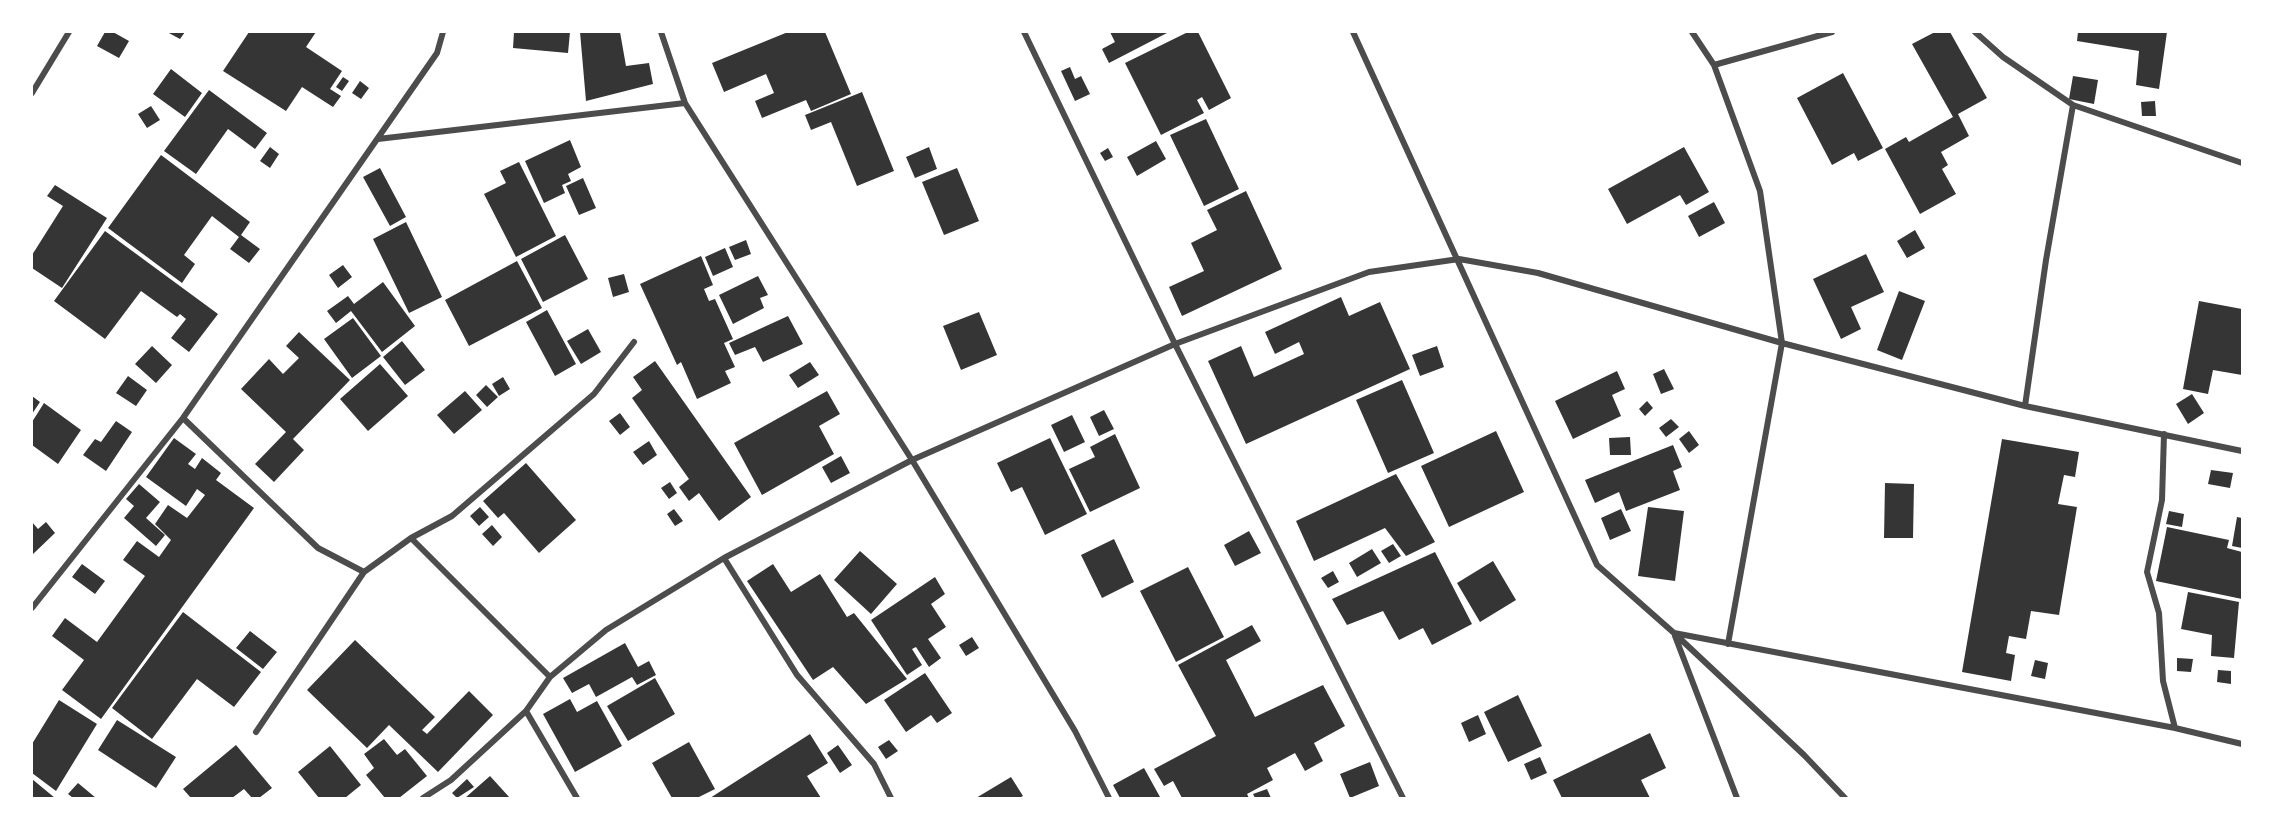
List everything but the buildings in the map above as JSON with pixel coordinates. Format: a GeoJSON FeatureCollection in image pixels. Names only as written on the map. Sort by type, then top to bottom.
{"type":"FeatureCollection","features":[{"type":"Feature","properties":{"kind":"street"},"geometry":{"type":"LineString","coordinates":[[32,93],[69,32]]}},
{"type":"Feature","properties":{"kind":"street"},"geometry":{"type":"LineString","coordinates":[[32,609],[183,418],[437,53],[443,32]]}},
{"type":"Feature","properties":{"kind":"street"},"geometry":{"type":"LineString","coordinates":[[661,32],[685,103],[912,460],[1075,731],[1109,798]]}},
{"type":"Feature","properties":{"kind":"street"},"geometry":{"type":"LineString","coordinates":[[1024,32],[1175,344],[1403,798]]}},
{"type":"Feature","properties":{"kind":"street"},"geometry":{"type":"LineString","coordinates":[[1353,32],[1459,259],[1597,565],[1674,633],[1804,755],[1845,798]]}},
{"type":"Feature","properties":{"kind":"street"},"geometry":{"type":"LineString","coordinates":[[1692,32],[1714,65],[1760,191],[1782,343],[1728,644]]}},
{"type":"Feature","properties":{"kind":"street"},"geometry":{"type":"LineString","coordinates":[[1714,65],[1832,32]]}},
{"type":"Feature","properties":{"kind":"street"},"geometry":{"type":"LineString","coordinates":[[1975,32],[2003,57],[2073,105],[2242,163]]}},
{"type":"Feature","properties":{"kind":"street"},"geometry":{"type":"LineString","coordinates":[[378,139],[685,103]]}},
{"type":"Feature","properties":{"kind":"street"},"geometry":{"type":"LineString","coordinates":[[2025,406],[2046,260],[2073,105]]}},
{"type":"Feature","properties":{"kind":"street"},"geometry":{"type":"LineString","coordinates":[[423,798],[451,780],[526,711],[550,677],[606,630],[724,558],[912,460],[1175,344],[1369,272],[1459,259],[1538,273],[1782,343],[2025,406],[2242,451]]}},
{"type":"Feature","properties":{"kind":"street"},"geometry":{"type":"LineString","coordinates":[[256,732],[364,572],[411,538],[453,516],[594,394],[634,342]]}},
{"type":"Feature","properties":{"kind":"street"},"geometry":{"type":"LineString","coordinates":[[183,418],[318,548],[364,572]]}},
{"type":"Feature","properties":{"kind":"street"},"geometry":{"type":"LineString","coordinates":[[2164,434],[2162,500],[2147,572],[2159,613],[2163,681],[2175,728]]}},
{"type":"Feature","properties":{"kind":"street"},"geometry":{"type":"LineString","coordinates":[[411,538],[550,677]]}},
{"type":"Feature","properties":{"kind":"street"},"geometry":{"type":"LineString","coordinates":[[724,558],[797,675],[874,764],[891,798]]}},
{"type":"Feature","properties":{"kind":"street"},"geometry":{"type":"LineString","coordinates":[[1674,633],[2175,728],[2242,744]]}},
{"type":"Feature","properties":{"kind":"street"},"geometry":{"type":"LineString","coordinates":[[1674,633],[1737,798]]}},
{"type":"Feature","properties":{"kind":"street"},"geometry":{"type":"LineString","coordinates":[[526,711],[577,798]]}}]}
